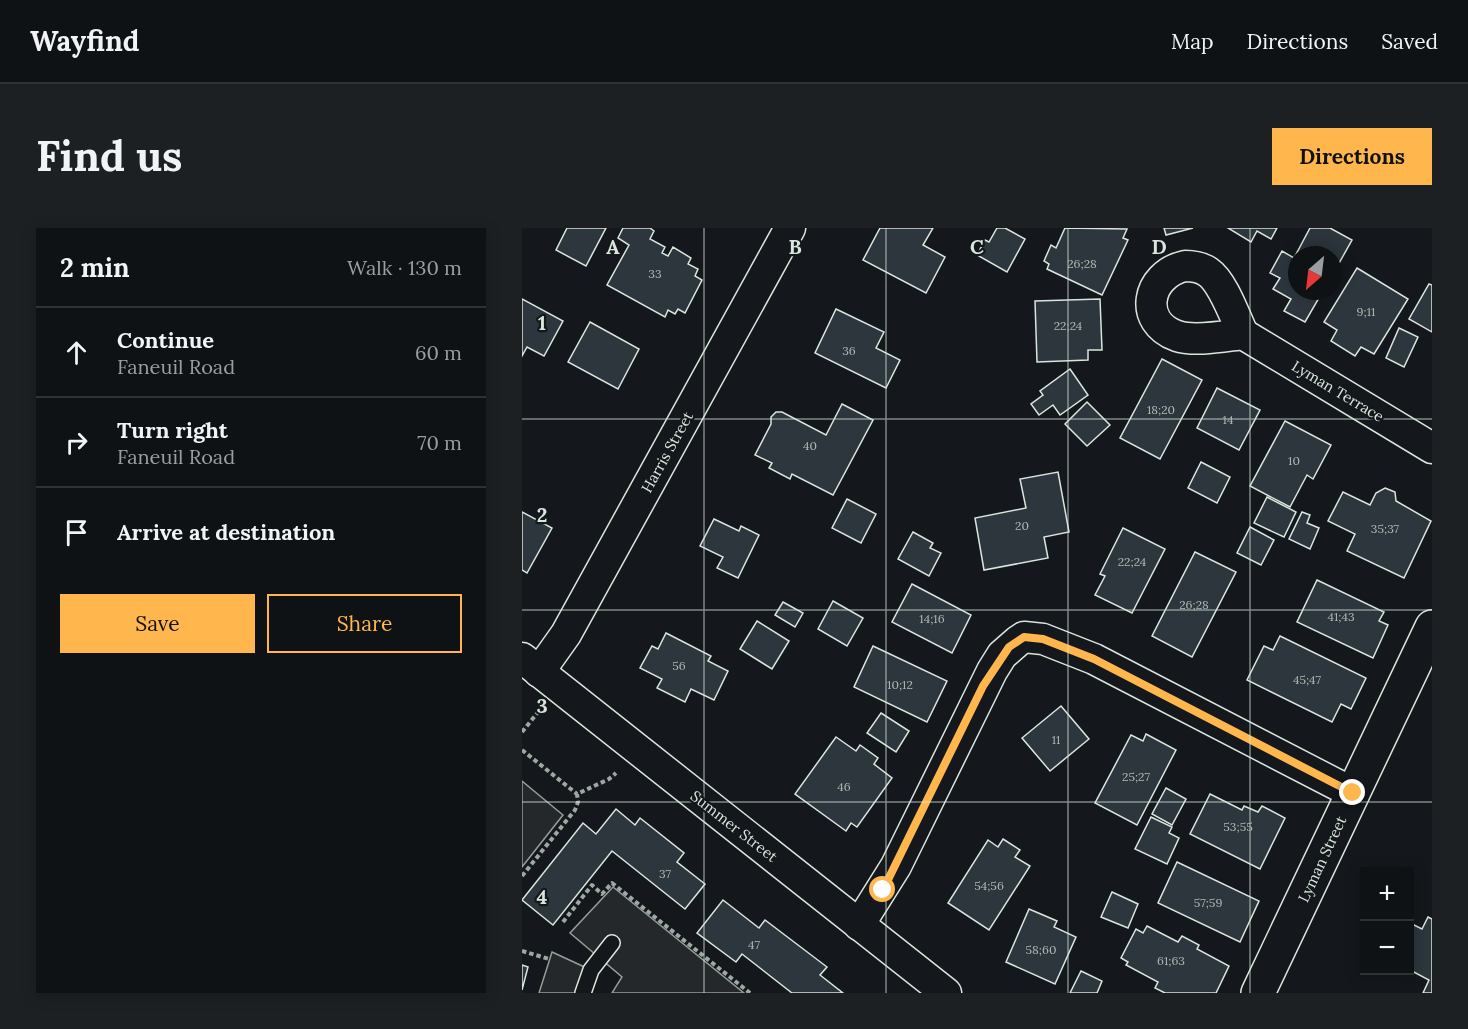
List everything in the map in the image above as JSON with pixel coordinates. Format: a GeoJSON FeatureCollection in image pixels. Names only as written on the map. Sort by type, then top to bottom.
{"type":"FeatureCollection","features":[{"type":"Feature","properties":{"kind":"street","name":"Harris Street"},"geometry":{"type":"LineString","coordinates":[[531,665],[567,634],[790,228]]}},
{"type":"Feature","properties":{"kind":"street","name":"Lyman Terrace"},"geometry":{"type":"LineString","coordinates":[[1243,334],[1432,448]]}},
{"type":"Feature","properties":{"kind":"street","name":"Lyman Street"},"geometry":{"type":"LineString","coordinates":[[1258,993],[1432,627]]}},
{"type":"Feature","properties":{"kind":"street"},"geometry":{"type":"LineString","coordinates":[[860,925],[896,866],[992,671],[1009,647],[1024,637],[1043,639],[1094,659],[1353,793]]}},
{"type":"Feature","properties":{"kind":"street","name":"Summer Street"},"geometry":{"type":"LineString","coordinates":[[531,665],[943,992]]}},
{"type":"Feature","properties":{"kind":"lane"},"geometry":{"type":"LineString","coordinates":[[584,993],[591,970],[612,943]]}},
{"type":"Feature","properties":{"kind":"path"},"geometry":{"type":"LineString","coordinates":[[522,732],[543,706]]}},
{"type":"Feature","properties":{"kind":"path"},"geometry":{"type":"LineString","coordinates":[[522,750],[577,794],[578,802],[522,876]]}},
{"type":"Feature","properties":{"kind":"path"},"geometry":{"type":"LineString","coordinates":[[577,794],[609,779],[621,768]]}},
{"type":"Feature","properties":{"kind":"path"},"geometry":{"type":"LineString","coordinates":[[562,922],[592,885],[602,894],[612,883],[750,993]]}},
{"type":"Feature","properties":{"kind":"path"},"geometry":{"type":"LineString","coordinates":[[522,951],[549,959]]}},
{"type":"Feature","properties":{"kind":"shaded area"},"geometry":{"type":"Polygon","coordinates":[[[522,781],[563,815],[522,867],[522,781]]]}},
{"type":"Feature","properties":{"kind":"shaded area"},"geometry":{"type":"Polygon","coordinates":[[[613,887],[744,993],[612,993],[622,977],[570,933],[613,887]]]}},
{"type":"Feature","properties":{"kind":"shaded area"},"geometry":{"type":"Polygon","coordinates":[[[552,952],[591,970],[583,993],[539,993],[552,952]]]}},
{"type":"Feature","properties":{"kind":"building"},"geometry":{"type":"Polygon","coordinates":[[[567,228],[606,228],[586,266],[556,250],[567,228]]]}},
{"type":"Feature","properties":{"kind":"building"},"geometry":{"type":"Polygon","coordinates":[[[623,228],[650,228],[654,231],[650,239],[665,247],[662,253],[668,256],[673,247],[691,258],[688,264],[698,269],[695,276],[702,280],[685,313],[678,309],[675,314],[668,310],[665,317],[607,285],[629,245],[618,238],[623,228]]]}},
{"type":"Feature","properties":{"kind":"building"},"geometry":{"type":"Polygon","coordinates":[[[880,228],[933,228],[923,245],[945,257],[926,293],[863,260],[880,228]]]}},
{"type":"Feature","properties":{"kind":"building"},"geometry":{"type":"Polygon","coordinates":[[[997,228],[1005,228],[1025,239],[1007,272],[977,255],[985,240],[989,242],[997,228]]]}},
{"type":"Feature","properties":{"kind":"building"},"geometry":{"type":"Polygon","coordinates":[[[1065,228],[1127,229],[1123,238],[1128,240],[1102,295],[1047,269],[1049,264],[1044,261],[1051,245],[1056,248],[1065,228]]]}},
{"type":"Feature","properties":{"kind":"building"},"geometry":{"type":"Polygon","coordinates":[[[1164,228],[1193,228],[1166,235],[1164,228]]]}},
{"type":"Feature","properties":{"kind":"building"},"geometry":{"type":"Polygon","coordinates":[[[1228,228],[1277,228],[1271,239],[1257,231],[1251,242],[1228,228]]]}},
{"type":"Feature","properties":{"kind":"building"},"geometry":{"type":"Polygon","coordinates":[[[1310,228],[1330,228],[1352,240],[1342,258],[1342,246],[1300,246],[1310,228]]]}},
{"type":"Feature","properties":{"kind":"building"},"geometry":{"type":"Polygon","coordinates":[[[1282,251],[1288,254],[1288,297],[1273,289],[1280,278],[1270,273],[1282,251]]]}},
{"type":"Feature","properties":{"kind":"building"},"geometry":{"type":"Polygon","coordinates":[[[1357,268],[1408,299],[1374,354],[1361,347],[1355,356],[1331,341],[1337,330],[1324,322],[1337,300],[1342,300],[1342,293],[1357,268]]]}},
{"type":"Feature","properties":{"kind":"building"},"geometry":{"type":"Polygon","coordinates":[[[1429,284],[1432,285],[1432,332],[1409,319],[1429,284]]]}},
{"type":"Feature","properties":{"kind":"building"},"geometry":{"type":"Polygon","coordinates":[[[522,299],[563,321],[544,356],[527,347],[522,356],[522,299]]]}},
{"type":"Feature","properties":{"kind":"building"},"geometry":{"type":"Polygon","coordinates":[[[1100,299],[1102,350],[1088,350],[1088,360],[1037,362],[1035,301],[1100,299]]]}},
{"type":"Feature","properties":{"kind":"building"},"geometry":{"type":"Polygon","coordinates":[[[1290,300],[1318,300],[1305,322],[1284,311],[1290,300]]]}},
{"type":"Feature","properties":{"kind":"building"},"geometry":{"type":"Polygon","coordinates":[[[836,309],[884,332],[876,348],[900,360],[886,388],[815,353],[836,309]]]}},
{"type":"Feature","properties":{"kind":"building"},"geometry":{"type":"Polygon","coordinates":[[[590,322],[639,349],[618,389],[568,362],[590,322]]]}},
{"type":"Feature","properties":{"kind":"building"},"geometry":{"type":"Polygon","coordinates":[[[1399,328],[1418,337],[1404,367],[1386,358],[1399,328]]]}},
{"type":"Feature","properties":{"kind":"building"},"geometry":{"type":"Polygon","coordinates":[[[1162,359],[1202,380],[1160,459],[1120,438],[1162,359]]]}},
{"type":"Feature","properties":{"kind":"building"},"geometry":{"type":"Polygon","coordinates":[[[1070,369],[1088,395],[1060,415],[1053,405],[1039,415],[1031,404],[1043,395],[1040,391],[1070,369]]]}},
{"type":"Feature","properties":{"kind":"building"},"geometry":{"type":"Polygon","coordinates":[[[1217,388],[1260,410],[1239,450],[1197,428],[1217,388]]]}},
{"type":"Feature","properties":{"kind":"building"},"geometry":{"type":"Polygon","coordinates":[[[1087,402],[1110,425],[1087,446],[1065,424],[1087,402]]]}},
{"type":"Feature","properties":{"kind":"building"},"geometry":{"type":"Polygon","coordinates":[[[842,404],[873,420],[833,495],[792,474],[790,479],[769,468],[772,463],[755,455],[771,424],[771,417],[776,412],[782,412],[826,435],[842,404]]]}},
{"type":"Feature","properties":{"kind":"building"},"geometry":{"type":"Polygon","coordinates":[[[1285,421],[1331,445],[1313,479],[1307,475],[1290,507],[1250,486],[1285,421]]]}},
{"type":"Feature","properties":{"kind":"building"},"geometry":{"type":"Polygon","coordinates":[[[1201,462],[1230,477],[1217,503],[1188,488],[1201,462]]]}},
{"type":"Feature","properties":{"kind":"building"},"geometry":{"type":"Polygon","coordinates":[[[1058,472],[1069,532],[1044,537],[1048,558],[984,570],[975,518],[1026,508],[1020,479],[1058,472]]]}},
{"type":"Feature","properties":{"kind":"building"},"geometry":{"type":"Polygon","coordinates":[[[1385,488],[1395,492],[1396,501],[1431,521],[1404,578],[1347,551],[1355,534],[1328,521],[1343,492],[1370,505],[1376,493],[1385,488]]]}},
{"type":"Feature","properties":{"kind":"building"},"geometry":{"type":"Polygon","coordinates":[[[1267,497],[1296,512],[1284,537],[1254,523],[1267,497]]]}},
{"type":"Feature","properties":{"kind":"building"},"geometry":{"type":"Polygon","coordinates":[[[847,499],[876,514],[861,543],[832,528],[847,499]]]}},
{"type":"Feature","properties":{"kind":"building"},"geometry":{"type":"Polygon","coordinates":[[[522,512],[552,528],[527,573],[522,570],[522,512]]]}},
{"type":"Feature","properties":{"kind":"building"},"geometry":{"type":"Polygon","coordinates":[[[1302,512],[1310,515],[1307,523],[1319,528],[1310,549],[1289,539],[1302,512]]]}},
{"type":"Feature","properties":{"kind":"building"},"geometry":{"type":"Polygon","coordinates":[[[714,519],[739,531],[741,526],[759,535],[738,578],[717,568],[723,557],[700,546],[714,519]]]}},
{"type":"Feature","properties":{"kind":"building"},"geometry":{"type":"Polygon","coordinates":[[[1250,527],[1274,540],[1261,565],[1237,553],[1250,527]]]}},
{"type":"Feature","properties":{"kind":"building"},"geometry":{"type":"Polygon","coordinates":[[[1123,528],[1165,549],[1132,613],[1095,595],[1105,576],[1100,574],[1123,528]]]}},
{"type":"Feature","properties":{"kind":"building"},"geometry":{"type":"Polygon","coordinates":[[[913,532],[933,543],[930,548],[941,553],[929,576],[898,559],[913,532]]]}},
{"type":"Feature","properties":{"kind":"building"},"geometry":{"type":"Polygon","coordinates":[[[1195,552],[1236,572],[1192,657],[1152,636],[1195,552]]]}},
{"type":"Feature","properties":{"kind":"building"},"geometry":{"type":"Polygon","coordinates":[[[1317,580],[1384,612],[1379,621],[1388,625],[1373,658],[1297,622],[1317,580]]]}},
{"type":"Feature","properties":{"kind":"building"},"geometry":{"type":"Polygon","coordinates":[[[912,584],[971,615],[952,653],[892,622],[912,584]]]}},
{"type":"Feature","properties":{"kind":"building"},"geometry":{"type":"Polygon","coordinates":[[[833,601],[863,618],[847,646],[818,629],[833,601]]]}},
{"type":"Feature","properties":{"kind":"building"},"geometry":{"type":"Polygon","coordinates":[[[783,602],[803,613],[795,627],[775,615],[783,602]]]}},
{"type":"Feature","properties":{"kind":"building"},"geometry":{"type":"Polygon","coordinates":[[[757,621],[789,641],[772,669],[740,649],[757,621]]]}},
{"type":"Feature","properties":{"kind":"building"},"geometry":{"type":"Polygon","coordinates":[[[666,633],[711,656],[708,661],[728,671],[714,700],[691,689],[685,702],[657,688],[662,679],[640,668],[652,646],[658,649],[666,633]]]}},
{"type":"Feature","properties":{"kind":"building"},"geometry":{"type":"Polygon","coordinates":[[[1280,636],[1366,678],[1351,709],[1341,704],[1332,722],[1247,680],[1264,646],[1273,650],[1280,636]]]}},
{"type":"Feature","properties":{"kind":"building"},"geometry":{"type":"Polygon","coordinates":[[[873,646],[947,681],[927,722],[854,687],[873,646]]]}},
{"type":"Feature","properties":{"kind":"building"},"geometry":{"type":"Polygon","coordinates":[[[1061,706],[1089,739],[1050,771],[1022,738],[1061,706]]]}},
{"type":"Feature","properties":{"kind":"building"},"geometry":{"type":"Polygon","coordinates":[[[881,713],[909,731],[896,752],[867,733],[881,713]]]}},
{"type":"Feature","properties":{"kind":"building"},"geometry":{"type":"Polygon","coordinates":[[[1146,734],[1176,750],[1137,825],[1095,803],[1131,735],[1143,741],[1146,734]]]}},
{"type":"Feature","properties":{"kind":"building"},"geometry":{"type":"Polygon","coordinates":[[[836,737],[856,751],[860,745],[878,758],[874,764],[892,778],[857,827],[851,823],[846,831],[795,794],[836,737]]]}},
{"type":"Feature","properties":{"kind":"building"},"geometry":{"type":"Polygon","coordinates":[[[1166,788],[1186,799],[1172,825],[1152,814],[1166,788]]]}},
{"type":"Feature","properties":{"kind":"building"},"geometry":{"type":"Polygon","coordinates":[[[1210,794],[1242,810],[1244,806],[1258,812],[1262,806],[1285,818],[1260,869],[1190,834],[1210,794]]]}},
{"type":"Feature","properties":{"kind":"building"},"geometry":{"type":"Polygon","coordinates":[[[616,809],[635,825],[640,818],[684,853],[677,862],[705,884],[685,909],[612,851],[553,925],[522,900],[583,823],[596,834],[616,809]]]}},
{"type":"Feature","properties":{"kind":"building"},"geometry":{"type":"Polygon","coordinates":[[[1151,817],[1172,827],[1169,833],[1179,838],[1167,864],[1135,849],[1151,817]]]}},
{"type":"Feature","properties":{"kind":"building"},"geometry":{"type":"Polygon","coordinates":[[[1003,839],[1020,850],[1015,857],[1030,866],[989,930],[948,903],[988,840],[998,847],[1003,839]]]}},
{"type":"Feature","properties":{"kind":"building"},"geometry":{"type":"Polygon","coordinates":[[[1177,862],[1259,901],[1240,942],[1158,903],[1177,862]]]}},
{"type":"Feature","properties":{"kind":"building"},"geometry":{"type":"Polygon","coordinates":[[[1112,892],[1138,904],[1128,928],[1101,917],[1112,892]]]}},
{"type":"Feature","properties":{"kind":"building"},"geometry":{"type":"Polygon","coordinates":[[[723,900],[759,928],[765,920],[827,967],[820,975],[843,993],[792,993],[742,954],[736,962],[697,933],[723,900]]]}},
{"type":"Feature","properties":{"kind":"building"},"geometry":{"type":"Polygon","coordinates":[[[1029,909],[1057,921],[1054,927],[1076,937],[1055,984],[1006,962],[1029,909]]]}},
{"type":"Feature","properties":{"kind":"building"},"geometry":{"type":"Polygon","coordinates":[[[1428,917],[1432,919],[1432,993],[1423,993],[1429,980],[1414,972],[1414,925],[1422,929],[1428,917]]]}},
{"type":"Feature","properties":{"kind":"building"},"geometry":{"type":"Polygon","coordinates":[[[1147,926],[1178,942],[1182,936],[1199,945],[1197,949],[1229,966],[1216,993],[1165,993],[1155,988],[1158,982],[1126,965],[1128,962],[1121,958],[1136,929],[1143,933],[1147,926]]]}},
{"type":"Feature","properties":{"kind":"building"},"geometry":{"type":"Polygon","coordinates":[[[522,965],[528,967],[522,990],[522,965]]]}},
{"type":"Feature","properties":{"kind":"building"},"geometry":{"type":"Polygon","coordinates":[[[1081,971],[1102,981],[1097,993],[1070,993],[1081,971]]]}},
{"type":"Feature","properties":{"kind":"route"},"geometry":{"type":"LineString","coordinates":[[883,890],[983,686],[1002,655],[1024,637],[1043,639],[1094,659],[1353,793]]}}]}
